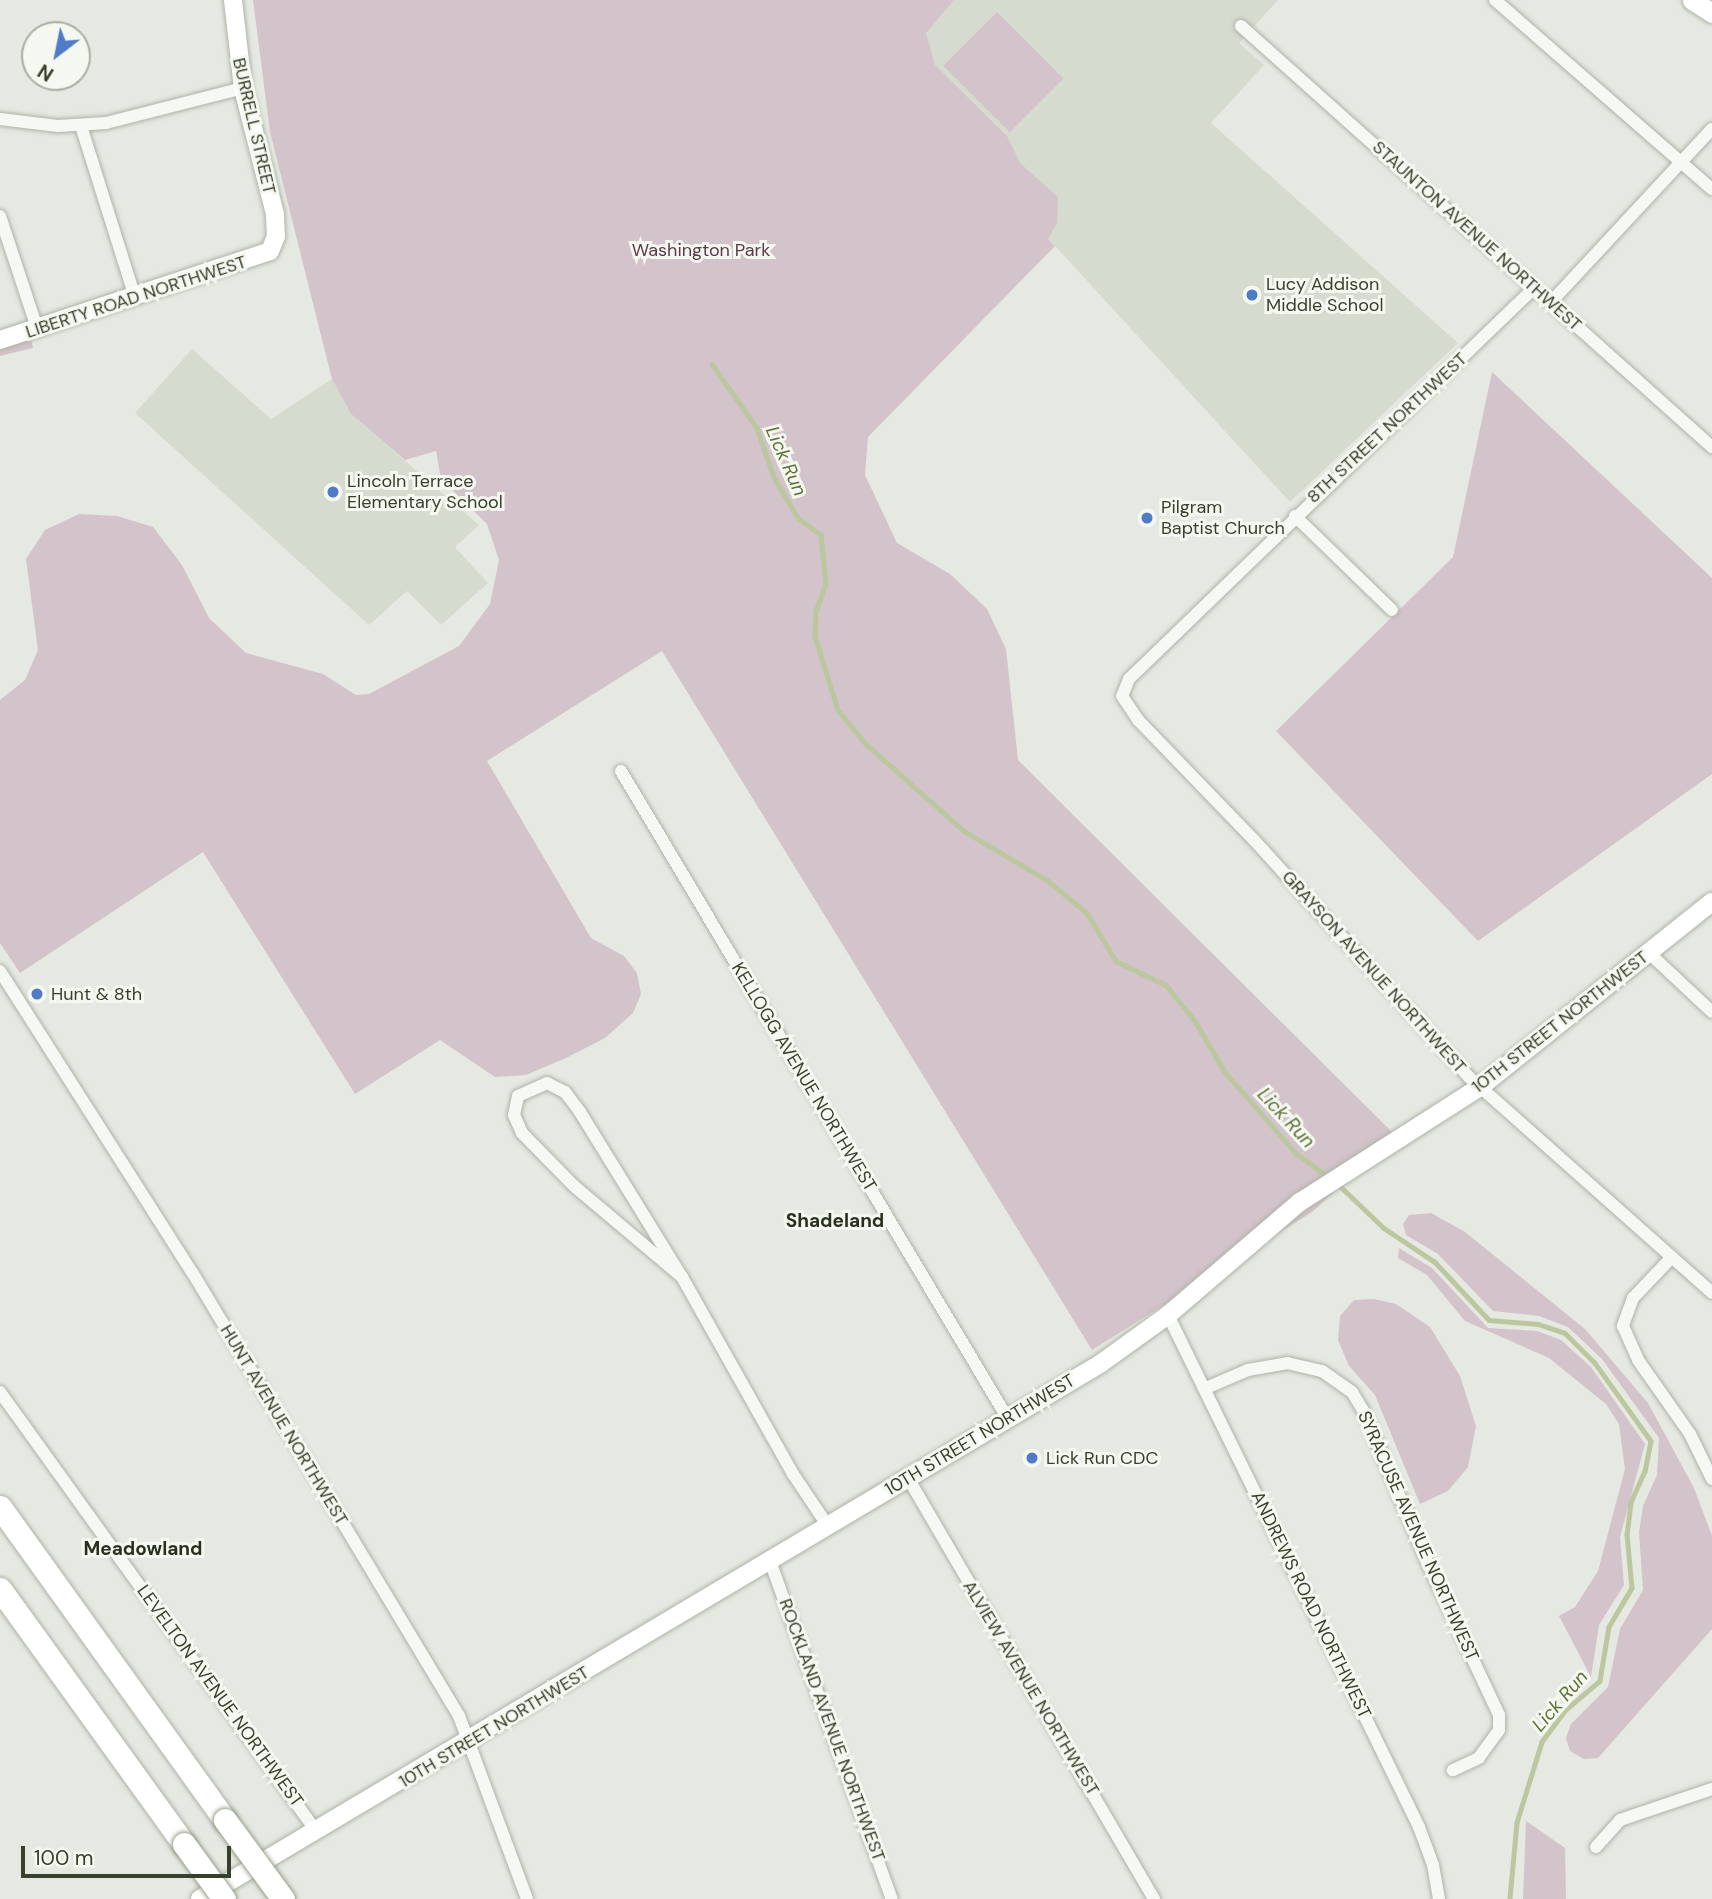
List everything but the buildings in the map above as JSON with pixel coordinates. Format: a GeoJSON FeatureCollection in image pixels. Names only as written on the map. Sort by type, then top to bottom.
{"type":"FeatureCollection","features":[{"type":"Feature","properties":{"kind":"highway"},"geometry":{"type":"LineString","coordinates":[[0,1507],[282,1899]]}},
{"type":"Feature","properties":{"kind":"highway"},"geometry":{"type":"LineString","coordinates":[[0,1589],[223,1899]]}},
{"type":"Feature","properties":{"kind":"main road","name":"BURRELL STREET"},"geometry":{"type":"LineString","coordinates":[[233,0],[243,88],[275,214],[276,236],[270,251]]}},
{"type":"Feature","properties":{"kind":"main road"},"geometry":{"type":"LineString","coordinates":[[1692,0],[1712,13]]}},
{"type":"Feature","properties":{"kind":"main road","name":"LIBERTY ROAD NORTHWEST"},"geometry":{"type":"LineString","coordinates":[[0,340],[270,251]]}},
{"type":"Feature","properties":{"kind":"main road","name":"10TH STREET NORTHWEST"},"geometry":{"type":"LineString","coordinates":[[200,1899],[471,1741],[1100,1364],[1168,1315],[1300,1202],[1407,1131],[1480,1087],[1712,902]]}},
{"type":"Feature","properties":{"kind":"street"},"geometry":{"type":"LineString","coordinates":[[1495,0],[1712,189]]}},
{"type":"Feature","properties":{"kind":"street","name":"STAUNTON AVENUE NORTHWEST"},"geometry":{"type":"LineString","coordinates":[[1241,26],[1712,447]]}},
{"type":"Feature","properties":{"kind":"street"},"geometry":{"type":"LineString","coordinates":[[0,119],[81,126],[139,117],[243,88]]}},
{"type":"Feature","properties":{"kind":"street"},"geometry":{"type":"LineString","coordinates":[[81,126],[135,296]]}},
{"type":"Feature","properties":{"kind":"street"},"geometry":{"type":"LineString","coordinates":[[1551,302],[1712,129]]}},
{"type":"Feature","properties":{"kind":"street"},"geometry":{"type":"LineString","coordinates":[[0,216],[37,328]]}},
{"type":"Feature","properties":{"kind":"street","name":"8TH STREET NORTHWEST"},"geometry":{"type":"LineString","coordinates":[[1182,629],[1277,539],[1295,516],[1534,288]]}},
{"type":"Feature","properties":{"kind":"street"},"geometry":{"type":"LineString","coordinates":[[1295,516],[1392,610]]}},
{"type":"Feature","properties":{"kind":"street","name":"GRAYSON AVENUE NORTHWEST"},"geometry":{"type":"LineString","coordinates":[[1182,629],[1125,683],[1125,705],[1480,1087],[1712,1293]]}},
{"type":"Feature","properties":{"kind":"street","name":"KELLOGG AVENUE NORTHWEST"},"geometry":{"type":"LineString","coordinates":[[621,771],[1007,1419]]}},
{"type":"Feature","properties":{"kind":"street"},"geometry":{"type":"LineString","coordinates":[[1648,953],[1712,1012]]}},
{"type":"Feature","properties":{"kind":"street","name":"HUNT AVENUE NORTHWEST"},"geometry":{"type":"LineString","coordinates":[[0,971],[192,1272],[471,1741],[527,1899]]}},
{"type":"Feature","properties":{"kind":"street"},"geometry":{"type":"LineString","coordinates":[[682,1277],[574,1186],[522,1133],[514,1105],[526,1089],[547,1083],[565,1092],[682,1277],[793,1474],[828,1526]]}},
{"type":"Feature","properties":{"kind":"street"},"geometry":{"type":"LineString","coordinates":[[1672,1257],[1626,1308],[1623,1326],[1638,1360],[1690,1434],[1712,1479]]}},
{"type":"Feature","properties":{"kind":"street","name":"ANDREWS ROAD NORTHWEST"},"geometry":{"type":"LineString","coordinates":[[1168,1315],[1419,1827],[1433,1865],[1439,1899]]}},
{"type":"Feature","properties":{"kind":"street","name":"SYRACUSE AVENUE NORTHWEST"},"geometry":{"type":"LineString","coordinates":[[1206,1388],[1248,1370],[1287,1363],[1322,1371],[1357,1401],[1499,1715],[1499,1730],[1479,1758],[1453,1770]]}},
{"type":"Feature","properties":{"kind":"street","name":"LEVELTON AVENUE NORTHWEST"},"geometry":{"type":"LineString","coordinates":[[0,1392],[316,1831]]}},
{"type":"Feature","properties":{"kind":"street","name":"ALVIEW AVENUE NORTHWEST"},"geometry":{"type":"LineString","coordinates":[[908,1478],[1154,1899]]}},
{"type":"Feature","properties":{"kind":"street","name":"ROCKLAND AVENUE NORTHWEST"},"geometry":{"type":"LineString","coordinates":[[770,1561],[892,1899]]}},
{"type":"Feature","properties":{"kind":"street"},"geometry":{"type":"LineString","coordinates":[[1596,1847],[1620,1820],[1712,1789]]}},
{"type":"Feature","properties":{"kind":"shaded area","name":"Lucy Addison Middle School"},"geometry":{"type":"Polygon","coordinates":[[[954,0],[1278,0],[1239,43],[1264,65],[1211,123],[1458,343],[1290,502],[1055,246],[888,77],[954,0]]]}},
{"type":"Feature","properties":{"kind":"shaded area","name":"Lincoln Terrace Elementary School"},"geometry":{"type":"Polygon","coordinates":[[[192,349],[271,419],[332,379],[351,414],[479,525],[455,547],[488,583],[441,625],[407,591],[369,625],[135,413],[192,349]]]}},
{"type":"Feature","properties":{"kind":"green space","name":"Washington Park"},"geometry":{"type":"Polygon","coordinates":[[[253,0],[954,0],[926,33],[935,65],[1007,136],[1020,163],[1058,197],[1057,223],[1048,239],[1055,246],[868,437],[865,475],[897,543],[950,574],[987,609],[1006,649],[1018,760],[1396,1136],[1312,1212],[1092,1350],[662,651],[487,761],[591,938],[624,956],[637,973],[641,994],[633,1013],[605,1038],[566,1058],[526,1075],[495,1077],[440,1040],[355,1094],[203,852],[20,973],[0,943],[0,700],[25,680],[38,650],[26,559],[45,530],[79,514],[117,516],[153,527],[182,565],[209,618],[246,653],[323,674],[356,695],[369,694],[459,646],[490,604],[499,560],[487,524],[441,479],[436,451],[405,460],[351,414],[332,379],[270,132],[253,0]]]}},
{"type":"Feature","properties":{"kind":"green space"},"geometry":{"type":"Polygon","coordinates":[[[997,12],[1063,78],[1010,132],[943,66],[997,12]]]}},
{"type":"Feature","properties":{"kind":"green space"},"geometry":{"type":"Polygon","coordinates":[[[31,339],[33,348],[0,356],[0,349],[31,339]]]}},
{"type":"Feature","properties":{"kind":"green space"},"geometry":{"type":"Polygon","coordinates":[[[1492,372],[1712,578],[1712,774],[1478,941],[1276,731],[1453,557],[1492,372]]]}},
{"type":"Feature","properties":{"kind":"green space"},"geometry":{"type":"Polygon","coordinates":[[[1431,1213],[1465,1232],[1585,1329],[1648,1403],[1694,1488],[1712,1536],[1712,1629],[1598,1758],[1584,1759],[1570,1751],[1566,1738],[1571,1724],[1608,1687],[1620,1629],[1643,1590],[1639,1532],[1643,1506],[1657,1475],[1659,1438],[1602,1359],[1568,1327],[1539,1316],[1493,1311],[1438,1254],[1406,1235],[1403,1224],[1409,1215],[1431,1213]]]}},
{"type":"Feature","properties":{"kind":"green space"},"geometry":{"type":"Polygon","coordinates":[[[1399,1248],[1432,1268],[1488,1328],[1537,1331],[1561,1340],[1591,1367],[1645,1444],[1620,1537],[1624,1585],[1599,1625],[1591,1677],[1559,1616],[1575,1607],[1598,1571],[1625,1469],[1619,1424],[1606,1404],[1549,1358],[1465,1321],[1427,1275],[1398,1258],[1399,1248]]]}},
{"type":"Feature","properties":{"kind":"green space"},"geometry":{"type":"Polygon","coordinates":[[[1374,1299],[1396,1304],[1430,1327],[1460,1376],[1476,1426],[1468,1467],[1448,1491],[1420,1504],[1375,1395],[1349,1366],[1338,1340],[1340,1316],[1354,1300],[1374,1299]]]}},
{"type":"Feature","properties":{"kind":"green space"},"geometry":{"type":"Polygon","coordinates":[[[1526,1821],[1565,1848],[1566,1899],[1523,1899],[1526,1821]]]}},
{"type":"Feature","properties":{"kind":"waterway","name":"Lick Run"},"geometry":{"type":"LineString","coordinates":[[712,364],[757,428],[774,477],[798,518],[821,535],[826,584],[816,611],[815,636],[838,710],[866,744],[964,831],[1047,880],[1087,913],[1116,961],[1166,985],[1195,1021],[1225,1072],[1296,1153],[1330,1178]]}},
{"type":"Feature","properties":{"kind":"waterway","name":"Lick Run"},"geometry":{"type":"LineString","coordinates":[[1337,1183],[1384,1228],[1435,1262],[1489,1320],[1538,1324],[1565,1333],[1595,1363],[1651,1441],[1645,1471],[1631,1503],[1627,1534],[1632,1588],[1609,1627],[1600,1681],[1566,1710],[1542,1742],[1517,1823],[1510,1899]]}},
{"type":"Feature","properties":{"kind":"place","name":"Lucy Addison Middle School"},"geometry":{"type":"Point","coordinates":[1252,295]}},
{"type":"Feature","properties":{"kind":"place","name":"Lincoln Terrace Elementary School"},"geometry":{"type":"Point","coordinates":[333,492]}},
{"type":"Feature","properties":{"kind":"place","name":"Pilgram Baptist Church"},"geometry":{"type":"Point","coordinates":[1147,518]}},
{"type":"Feature","properties":{"kind":"place","name":"Hunt & 8th"},"geometry":{"type":"Point","coordinates":[37,994]}},
{"type":"Feature","properties":{"kind":"place","name":"Lick Run CDC"},"geometry":{"type":"Point","coordinates":[1032,1458]}},
{"type":"Feature","properties":{"kind":"district","name":"Shadeland"},"geometry":{"type":"Point","coordinates":[835,1221]}},
{"type":"Feature","properties":{"kind":"district","name":"Meadowland"},"geometry":{"type":"Point","coordinates":[143,1549]}}]}
